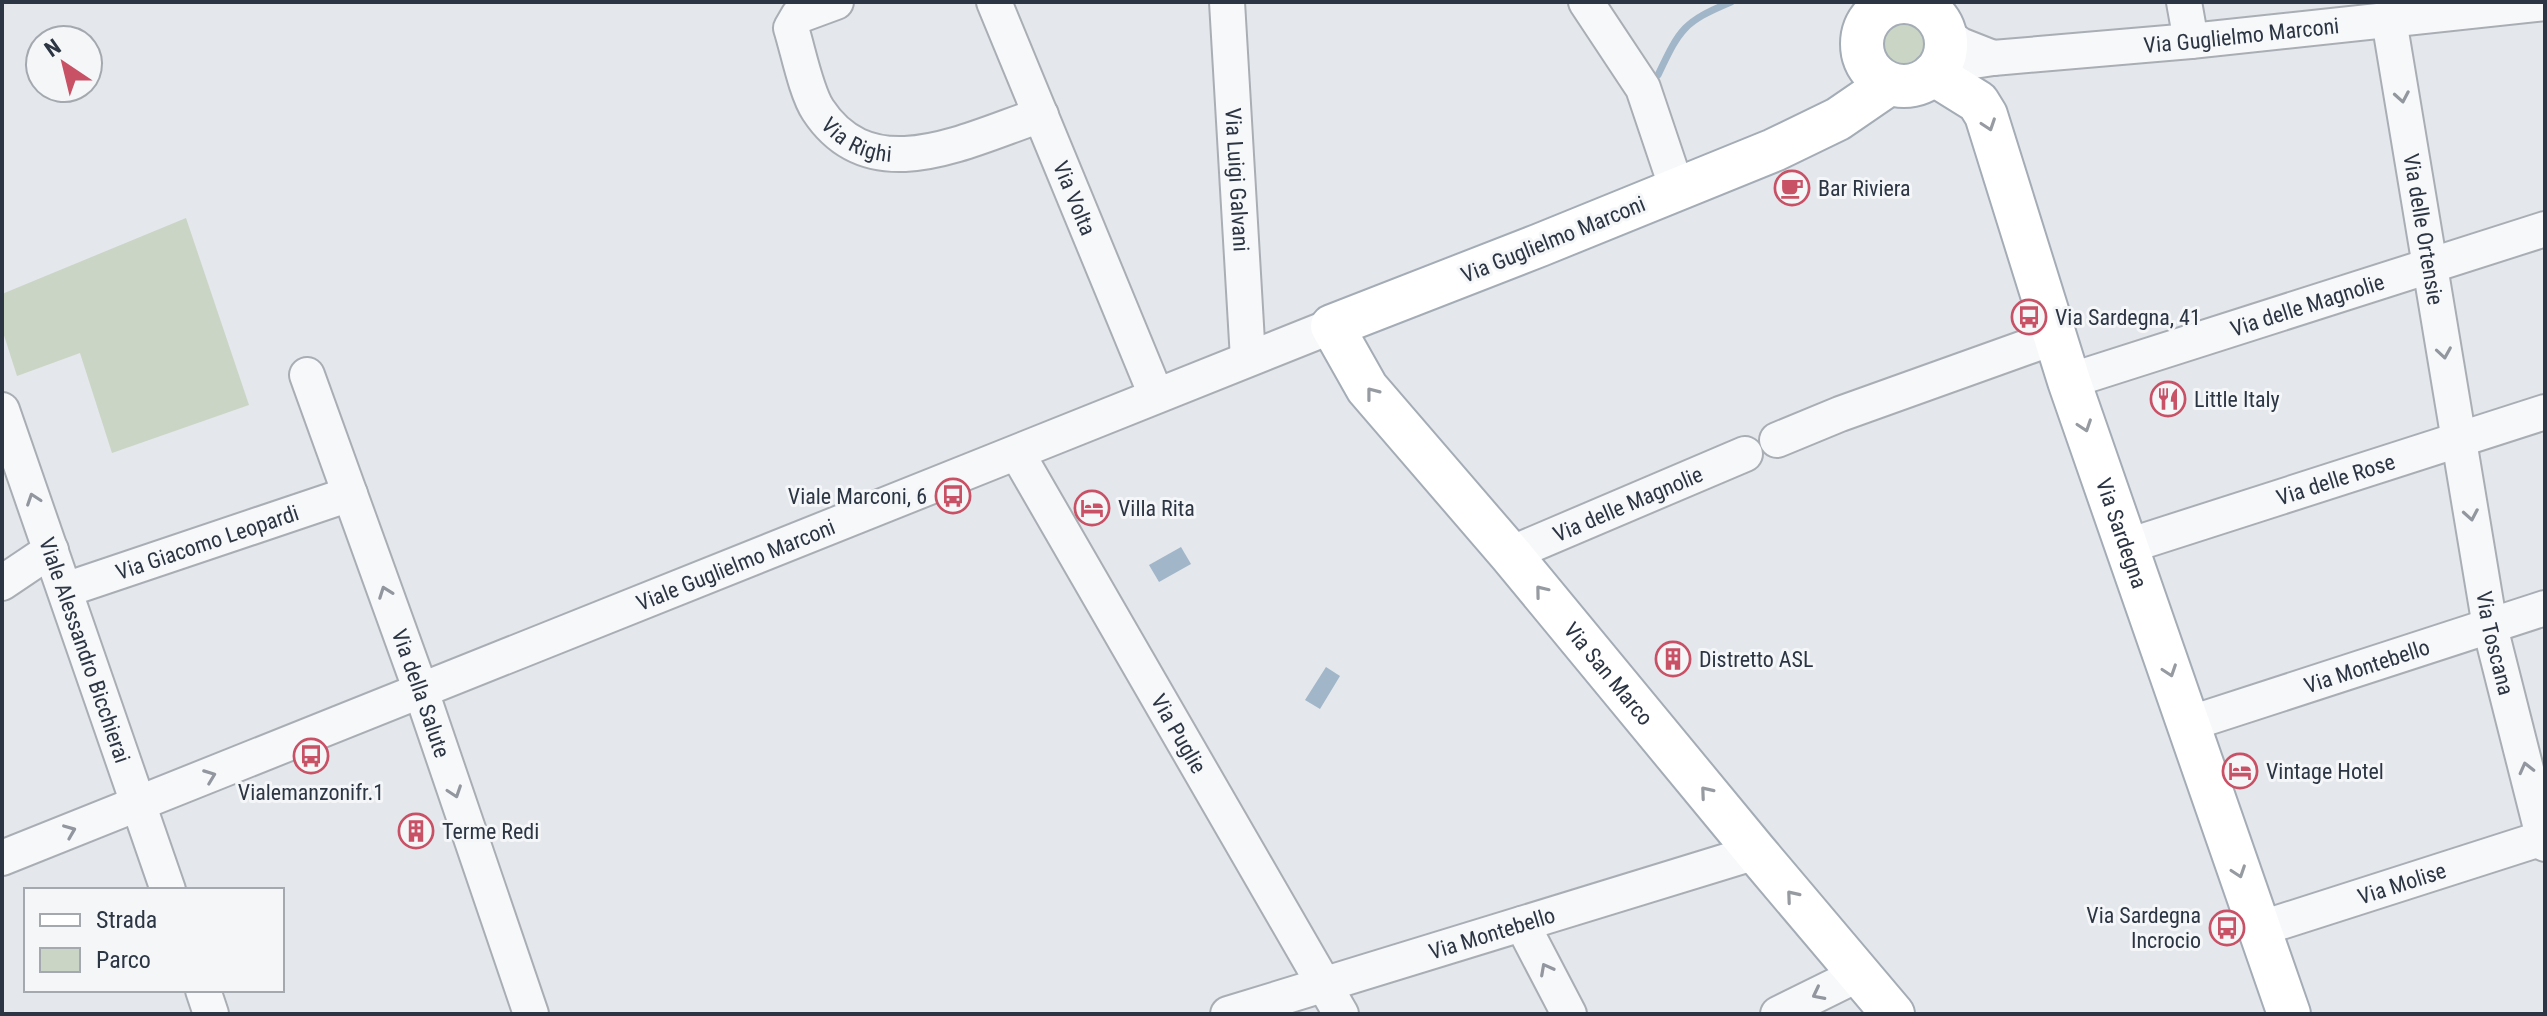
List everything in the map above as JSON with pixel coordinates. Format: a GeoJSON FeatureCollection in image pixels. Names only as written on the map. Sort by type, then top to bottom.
{"type":"FeatureCollection","features":[{"type":"Feature","properties":{"kind":"main road","name":"Via Guglielmo Marconi"},"geometry":{"type":"LineString","coordinates":[[1332,326],[1774,150],[1838,119],[1889,84],[1913,86],[1937,38],[1924,7],[1910,3],[1884,5],[1866,25],[1862,48],[1851,75],[1837,97],[1774,150]]}},
{"type":"Feature","properties":{"kind":"main road","name":"Via Sardegna"},"geometry":{"type":"LineString","coordinates":[[1937,38],[1986,115],[2069,381],[2289,1014]]}},
{"type":"Feature","properties":{"kind":"main road"},"geometry":{"type":"LineString","coordinates":[[1862,48],[1870,70],[1889,84]]}},
{"type":"Feature","properties":{"kind":"main road","name":"Via San Marco"},"geometry":{"type":"LineString","coordinates":[[1332,326],[1367,388],[1510,554],[1893,1014]]}},
{"type":"Feature","properties":{"kind":"street","name":"Via Righi"},"geometry":{"type":"LineString","coordinates":[[836,2],[798,16],[791,28],[816,108],[853,144],[883,155],[928,152],[1041,115]]}},
{"type":"Feature","properties":{"kind":"street","name":"Via Volta"},"geometry":{"type":"LineString","coordinates":[[994,2],[1156,395]]}},
{"type":"Feature","properties":{"kind":"street","name":"Via Luigi Galvani"},"geometry":{"type":"LineString","coordinates":[[1227,2],[1248,359]]}},
{"type":"Feature","properties":{"kind":"street"},"geometry":{"type":"LineString","coordinates":[[2184,2],[2191,41]]}},
{"type":"Feature","properties":{"kind":"street","name":"Via Guglielmo Marconi"},"geometry":{"type":"LineString","coordinates":[[1937,38],[1993,58],[2191,41],[2545,3]]}},
{"type":"Feature","properties":{"kind":"street"},"geometry":{"type":"LineString","coordinates":[[1593,4],[1643,88],[1677,189]]}},
{"type":"Feature","properties":{"kind":"street","name":"Via delle Ortensie"},"geometry":{"type":"LineString","coordinates":[[2389,20],[2457,438]]}},
{"type":"Feature","properties":{"kind":"street","name":"Via delle Magnolie"},"geometry":{"type":"LineString","coordinates":[[2069,381],[2545,229]]}},
{"type":"Feature","properties":{"kind":"street","name":"Viale Guglielmo Marconi"},"geometry":{"type":"LineString","coordinates":[[2,858],[1332,326]]}},
{"type":"Feature","properties":{"kind":"street"},"geometry":{"type":"LineString","coordinates":[[1777,440],[1840,414],[2055,337]]}},
{"type":"Feature","properties":{"kind":"street","name":"Via della Salute"},"geometry":{"type":"LineString","coordinates":[[307,375],[421,691],[531,1014]]}},
{"type":"Feature","properties":{"kind":"street","name":"Viale Alessandro Bicchierai"},"geometry":{"type":"LineString","coordinates":[[2,410],[167,888]]}},
{"type":"Feature","properties":{"kind":"street","name":"Via delle Rose"},"geometry":{"type":"LineString","coordinates":[[2128,546],[2545,412]]}},
{"type":"Feature","properties":{"kind":"street","name":"Via Toscana"},"geometry":{"type":"LineString","coordinates":[[2457,438],[2490,627],[2544,841]]}},
{"type":"Feature","properties":{"kind":"street","name":"Via Puglie"},"geometry":{"type":"LineString","coordinates":[[1017,453],[1333,1000]]}},
{"type":"Feature","properties":{"kind":"street","name":"Via delle Magnolie"},"geometry":{"type":"LineString","coordinates":[[1510,554],[1745,454]]}},
{"type":"Feature","properties":{"kind":"street","name":"Via Giacomo Leopardi"},"geometry":{"type":"LineString","coordinates":[[65,590],[350,494]]}},
{"type":"Feature","properties":{"kind":"street"},"geometry":{"type":"LineString","coordinates":[[2,583],[51,550]]}},
{"type":"Feature","properties":{"kind":"street","name":"Via Montebello"},"geometry":{"type":"LineString","coordinates":[[2188,724],[2545,608]]}},
{"type":"Feature","properties":{"kind":"street","name":"Via Molise"},"geometry":{"type":"LineString","coordinates":[[2259,929],[2544,841]]}},
{"type":"Feature","properties":{"kind":"street","name":"Via Montebello"},"geometry":{"type":"LineString","coordinates":[[1228,1014],[1333,1000],[1522,924],[1756,852]]}},
{"type":"Feature","properties":{"kind":"street"},"geometry":{"type":"LineString","coordinates":[[1522,924],[1569,1014]]}},
{"type":"Feature","properties":{"kind":"street"},"geometry":{"type":"LineString","coordinates":[[1778,1014],[1859,974]]}},
{"type":"Feature","properties":{"kind":"street"},"geometry":{"type":"LineString","coordinates":[[204,992],[211,1014]]}},
{"type":"Feature","properties":{"kind":"green space"},"geometry":{"type":"Polygon","coordinates":[[[1903,18],[1921,26],[1929,44],[1921,62],[1903,70],[1885,62],[1877,44],[1885,26],[1903,18]]]}},
{"type":"Feature","properties":{"kind":"green space"},"geometry":{"type":"Polygon","coordinates":[[[186,218],[249,405],[112,453],[80,353],[17,376],[2,329],[2,294],[186,218]]]}},
{"type":"Feature","properties":{"kind":"water"},"geometry":{"type":"Polygon","coordinates":[[[1181,547],[1191,564],[1159,582],[1149,565],[1181,547]]]}},
{"type":"Feature","properties":{"kind":"water"},"geometry":{"type":"Polygon","coordinates":[[[1326,667],[1340,676],[1320,709],[1305,700],[1326,667]]]}},
{"type":"Feature","properties":{"kind":"waterway"},"geometry":{"type":"LineString","coordinates":[[1658,75],[1685,29],[1702,15],[1731,2]]}},
{"type":"Feature","properties":{"kind":"place","name":"Bar Riviera"},"geometry":{"type":"Point","coordinates":[1792,188]}},
{"type":"Feature","properties":{"kind":"place","name":"Via Sardegna, 41"},"geometry":{"type":"Point","coordinates":[2029,317]}},
{"type":"Feature","properties":{"kind":"place","name":"Little Italy"},"geometry":{"type":"Point","coordinates":[2168,399]}},
{"type":"Feature","properties":{"kind":"place","name":"Viale Marconi, 6"},"geometry":{"type":"Point","coordinates":[953,496]}},
{"type":"Feature","properties":{"kind":"place","name":"Villa Rita"},"geometry":{"type":"Point","coordinates":[1092,508]}},
{"type":"Feature","properties":{"kind":"place","name":"Distretto ASL"},"geometry":{"type":"Point","coordinates":[1673,659]}},
{"type":"Feature","properties":{"kind":"place","name":"Vialemanzonifr.1"},"geometry":{"type":"Point","coordinates":[311,756]}},
{"type":"Feature","properties":{"kind":"place","name":"Vintage Hotel"},"geometry":{"type":"Point","coordinates":[2240,771]}},
{"type":"Feature","properties":{"kind":"place","name":"Terme Redi"},"geometry":{"type":"Point","coordinates":[416,831]}},
{"type":"Feature","properties":{"kind":"place","name":"Via Sardegna Incrocio"},"geometry":{"type":"Point","coordinates":[2227,928]}}]}
